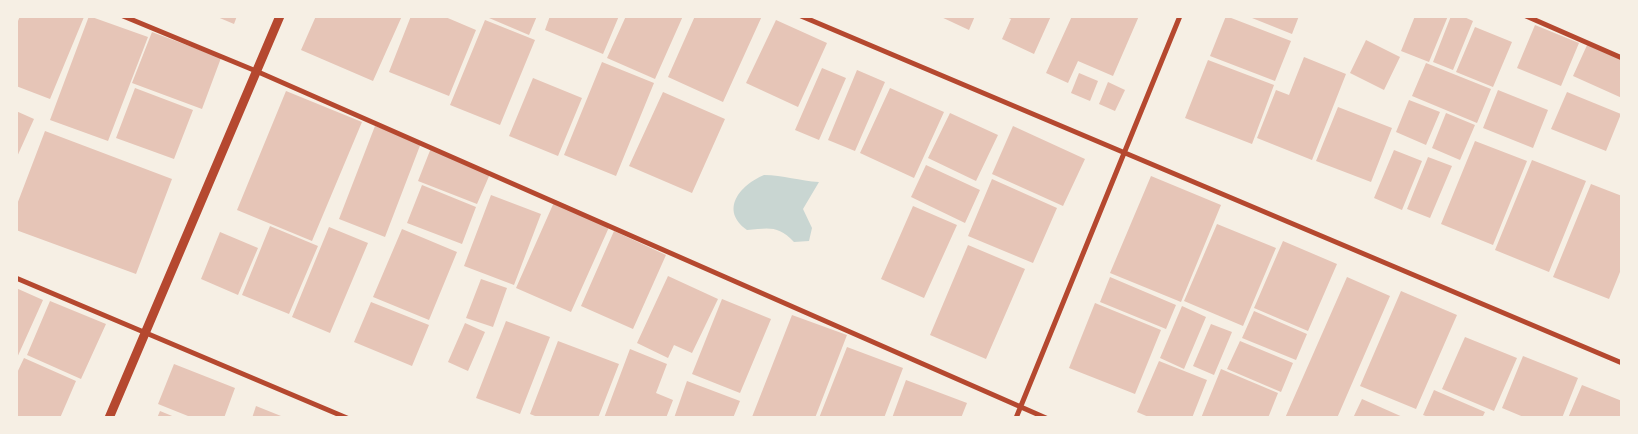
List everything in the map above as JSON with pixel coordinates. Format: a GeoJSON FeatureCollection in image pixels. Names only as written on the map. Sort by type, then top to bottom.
{"type":"FeatureCollection","features":[{"type":"Feature","properties":{"kind":"street"},"geometry":{"type":"LineString","coordinates":[[123,16],[256,71],[1046,418]]}},
{"type":"Feature","properties":{"kind":"street"},"geometry":{"type":"LineString","coordinates":[[109,418],[280,16]]}},
{"type":"Feature","properties":{"kind":"street"},"geometry":{"type":"LineString","coordinates":[[801,16],[1622,363]]}},
{"type":"Feature","properties":{"kind":"street"},"geometry":{"type":"LineString","coordinates":[[1016,418],[1180,16]]}},
{"type":"Feature","properties":{"kind":"street"},"geometry":{"type":"LineString","coordinates":[[1526,16],[1622,58]]}},
{"type":"Feature","properties":{"kind":"street"},"geometry":{"type":"LineString","coordinates":[[16,278],[346,418]]}},
{"type":"Feature","properties":{"kind":"shaded area"},"geometry":{"type":"Polygon","coordinates":[[[764,175],[819,182],[803,209],[812,228],[809,241],[794,242],[783,233],[773,229],[747,230],[739,222],[734,214],[736,199],[747,185],[764,175]]]}},
{"type":"Feature","properties":{"kind":"building"},"geometry":{"type":"Polygon","coordinates":[[[20,16],[84,17],[50,99],[16,86],[16,26],[20,16]]]}},
{"type":"Feature","properties":{"kind":"building"},"geometry":{"type":"Polygon","coordinates":[[[89,16],[148,37],[108,141],[50,120],[89,16]]]}},
{"type":"Feature","properties":{"kind":"building"},"geometry":{"type":"Polygon","coordinates":[[[215,16],[237,16],[234,24],[215,16]]]}},
{"type":"Feature","properties":{"kind":"building"},"geometry":{"type":"Polygon","coordinates":[[[316,16],[402,16],[373,81],[301,50],[316,16]]]}},
{"type":"Feature","properties":{"kind":"building"},"geometry":{"type":"Polygon","coordinates":[[[411,16],[443,16],[476,30],[449,96],[389,72],[411,16]]]}},
{"type":"Feature","properties":{"kind":"building"},"geometry":{"type":"Polygon","coordinates":[[[490,16],[537,16],[529,35],[489,18],[490,16]]]}},
{"type":"Feature","properties":{"kind":"building"},"geometry":{"type":"Polygon","coordinates":[[[550,16],[619,16],[603,54],[545,30],[550,16]]]}},
{"type":"Feature","properties":{"kind":"building"},"geometry":{"type":"Polygon","coordinates":[[[626,16],[683,16],[655,79],[607,58],[626,16]]]}},
{"type":"Feature","properties":{"kind":"building"},"geometry":{"type":"Polygon","coordinates":[[[695,16],[762,16],[723,102],[668,77],[695,16]]]}},
{"type":"Feature","properties":{"kind":"building"},"geometry":{"type":"Polygon","coordinates":[[[939,16],[975,16],[969,30],[939,16]]]}},
{"type":"Feature","properties":{"kind":"building"},"geometry":{"type":"Polygon","coordinates":[[[1004,16],[1051,16],[1034,54],[1002,39],[1011,19],[1004,16]]]}},
{"type":"Feature","properties":{"kind":"building"},"geometry":{"type":"Polygon","coordinates":[[[1072,16],[1139,16],[1113,76],[1078,61],[1068,83],[1046,73],[1072,16]]]}},
{"type":"Feature","properties":{"kind":"building"},"geometry":{"type":"Polygon","coordinates":[[[1226,16],[1291,41],[1275,81],[1210,56],[1226,16]]]}},
{"type":"Feature","properties":{"kind":"building"},"geometry":{"type":"Polygon","coordinates":[[[1247,16],[1299,16],[1292,34],[1247,16]]]}},
{"type":"Feature","properties":{"kind":"building"},"geometry":{"type":"Polygon","coordinates":[[[1415,16],[1448,16],[1429,62],[1401,51],[1415,16]]]}},
{"type":"Feature","properties":{"kind":"building"},"geometry":{"type":"Polygon","coordinates":[[[1451,16],[1462,16],[1473,21],[1453,70],[1433,62],[1451,16]]]}},
{"type":"Feature","properties":{"kind":"building"},"geometry":{"type":"Polygon","coordinates":[[[485,20],[535,40],[500,125],[450,105],[485,20]]]}},
{"type":"Feature","properties":{"kind":"building"},"geometry":{"type":"Polygon","coordinates":[[[776,20],[827,43],[798,107],[746,83],[776,20]]]}},
{"type":"Feature","properties":{"kind":"building"},"geometry":{"type":"Polygon","coordinates":[[[1535,25],[1579,43],[1561,86],[1517,68],[1535,25]]]}},
{"type":"Feature","properties":{"kind":"building"},"geometry":{"type":"Polygon","coordinates":[[[1475,27],[1512,42],[1493,87],[1456,72],[1475,27]]]}},
{"type":"Feature","properties":{"kind":"building"},"geometry":{"type":"Polygon","coordinates":[[[152,32],[221,58],[202,109],[132,83],[152,32]]]}},
{"type":"Feature","properties":{"kind":"building"},"geometry":{"type":"Polygon","coordinates":[[[1366,40],[1400,57],[1384,90],[1350,73],[1366,40]]]}},
{"type":"Feature","properties":{"kind":"building"},"geometry":{"type":"Polygon","coordinates":[[[1588,43],[1622,58],[1622,98],[1573,76],[1588,43]]]}},
{"type":"Feature","properties":{"kind":"building"},"geometry":{"type":"Polygon","coordinates":[[[1304,57],[1346,74],[1312,160],[1257,138],[1276,90],[1289,95],[1304,57]]]}},
{"type":"Feature","properties":{"kind":"building"},"geometry":{"type":"Polygon","coordinates":[[[1208,60],[1274,85],[1252,144],[1185,118],[1208,60]]]}},
{"type":"Feature","properties":{"kind":"building"},"geometry":{"type":"Polygon","coordinates":[[[602,62],[654,83],[616,176],[564,155],[602,62]]]}},
{"type":"Feature","properties":{"kind":"building"},"geometry":{"type":"Polygon","coordinates":[[[1426,63],[1491,89],[1477,123],[1412,96],[1426,63]]]}},
{"type":"Feature","properties":{"kind":"building"},"geometry":{"type":"Polygon","coordinates":[[[822,68],[846,78],[819,140],[795,130],[822,68]]]}},
{"type":"Feature","properties":{"kind":"building"},"geometry":{"type":"Polygon","coordinates":[[[857,70],[885,82],[855,151],[828,140],[857,70]]]}},
{"type":"Feature","properties":{"kind":"building"},"geometry":{"type":"Polygon","coordinates":[[[1079,73],[1098,81],[1090,101],[1071,93],[1079,73]]]}},
{"type":"Feature","properties":{"kind":"building"},"geometry":{"type":"Polygon","coordinates":[[[533,78],[582,98],[558,156],[509,136],[533,78]]]}},
{"type":"Feature","properties":{"kind":"building"},"geometry":{"type":"Polygon","coordinates":[[[1108,82],[1125,90],[1115,111],[1099,104],[1108,82]]]}},
{"type":"Feature","properties":{"kind":"building"},"geometry":{"type":"Polygon","coordinates":[[[135,88],[193,110],[174,159],[116,138],[135,88]]]}},
{"type":"Feature","properties":{"kind":"building"},"geometry":{"type":"Polygon","coordinates":[[[890,88],[944,112],[914,178],[860,153],[890,88]]]}},
{"type":"Feature","properties":{"kind":"building"},"geometry":{"type":"Polygon","coordinates":[[[1498,90],[1548,110],[1533,148],[1483,128],[1498,90]]]}},
{"type":"Feature","properties":{"kind":"building"},"geometry":{"type":"Polygon","coordinates":[[[286,91],[362,122],[312,241],[237,210],[286,91]]]}},
{"type":"Feature","properties":{"kind":"building"},"geometry":{"type":"Polygon","coordinates":[[[663,92],[725,119],[692,193],[629,166],[663,92]]]}},
{"type":"Feature","properties":{"kind":"building"},"geometry":{"type":"Polygon","coordinates":[[[1567,92],[1621,114],[1606,151],[1551,129],[1567,92]]]}},
{"type":"Feature","properties":{"kind":"building"},"geometry":{"type":"Polygon","coordinates":[[[1409,100],[1440,112],[1426,145],[1396,132],[1409,100]]]}},
{"type":"Feature","properties":{"kind":"building"},"geometry":{"type":"Polygon","coordinates":[[[1338,107],[1392,128],[1371,182],[1316,161],[1338,107]]]}},
{"type":"Feature","properties":{"kind":"building"},"geometry":{"type":"Polygon","coordinates":[[[16,111],[34,119],[16,159],[16,111]]]}},
{"type":"Feature","properties":{"kind":"building"},"geometry":{"type":"Polygon","coordinates":[[[950,113],[998,135],[976,181],[928,158],[950,113]]]}},
{"type":"Feature","properties":{"kind":"building"},"geometry":{"type":"Polygon","coordinates":[[[1446,113],[1475,125],[1460,160],[1432,148],[1446,113]]]}},
{"type":"Feature","properties":{"kind":"building"},"geometry":{"type":"Polygon","coordinates":[[[375,126],[421,143],[385,237],[339,219],[375,126]]]}},
{"type":"Feature","properties":{"kind":"building"},"geometry":{"type":"Polygon","coordinates":[[[1013,126],[1085,159],[1063,206],[992,174],[1013,126]]]}},
{"type":"Feature","properties":{"kind":"building"},"geometry":{"type":"Polygon","coordinates":[[[45,131],[172,179],[136,274],[16,230],[16,207],[45,131]]]}},
{"type":"Feature","properties":{"kind":"building"},"geometry":{"type":"Polygon","coordinates":[[[1475,141],[1527,161],[1493,245],[1441,224],[1475,141]]]}},
{"type":"Feature","properties":{"kind":"building"},"geometry":{"type":"Polygon","coordinates":[[[431,148],[490,174],[477,204],[418,181],[431,148]]]}},
{"type":"Feature","properties":{"kind":"building"},"geometry":{"type":"Polygon","coordinates":[[[1394,150],[1422,161],[1402,210],[1374,198],[1394,150]]]}},
{"type":"Feature","properties":{"kind":"building"},"geometry":{"type":"Polygon","coordinates":[[[1428,157],[1452,166],[1430,218],[1407,209],[1428,157]]]}},
{"type":"Feature","properties":{"kind":"building"},"geometry":{"type":"Polygon","coordinates":[[[1532,160],[1586,181],[1549,272],[1495,250],[1532,160]]]}},
{"type":"Feature","properties":{"kind":"building"},"geometry":{"type":"Polygon","coordinates":[[[926,165],[980,190],[965,223],[911,197],[926,165]]]}},
{"type":"Feature","properties":{"kind":"building"},"geometry":{"type":"Polygon","coordinates":[[[1151,176],[1221,205],[1181,302],[1110,273],[1151,176]]]}},
{"type":"Feature","properties":{"kind":"building"},"geometry":{"type":"Polygon","coordinates":[[[992,179],[1057,208],[1033,263],[968,236],[992,179]]]}},
{"type":"Feature","properties":{"kind":"building"},"geometry":{"type":"Polygon","coordinates":[[[1591,184],[1622,196],[1622,267],[1609,299],[1553,277],[1591,184]]]}},
{"type":"Feature","properties":{"kind":"building"},"geometry":{"type":"Polygon","coordinates":[[[422,185],[476,207],[462,244],[407,223],[422,185]]]}},
{"type":"Feature","properties":{"kind":"building"},"geometry":{"type":"Polygon","coordinates":[[[491,195],[541,214],[514,285],[464,266],[491,195]]]}},
{"type":"Feature","properties":{"kind":"building"},"geometry":{"type":"Polygon","coordinates":[[[555,200],[610,225],[571,312],[516,288],[555,200]]]}},
{"type":"Feature","properties":{"kind":"building"},"geometry":{"type":"Polygon","coordinates":[[[913,206],[957,225],[924,298],[881,279],[913,206]]]}},
{"type":"Feature","properties":{"kind":"building"},"geometry":{"type":"Polygon","coordinates":[[[1217,224],[1276,248],[1243,326],[1184,301],[1217,224]]]}},
{"type":"Feature","properties":{"kind":"building"},"geometry":{"type":"Polygon","coordinates":[[[270,226],[318,246],[289,314],[242,295],[270,226]]]}},
{"type":"Feature","properties":{"kind":"building"},"geometry":{"type":"Polygon","coordinates":[[[329,227],[368,243],[330,333],[292,317],[329,227]]]}},
{"type":"Feature","properties":{"kind":"building"},"geometry":{"type":"Polygon","coordinates":[[[402,229],[457,252],[429,320],[373,297],[402,229]]]}},
{"type":"Feature","properties":{"kind":"building"},"geometry":{"type":"Polygon","coordinates":[[[614,231],[666,255],[633,329],[581,306],[614,231]]]}},
{"type":"Feature","properties":{"kind":"building"},"geometry":{"type":"Polygon","coordinates":[[[220,232],[258,248],[238,295],[201,279],[220,232]]]}},
{"type":"Feature","properties":{"kind":"building"},"geometry":{"type":"Polygon","coordinates":[[[1283,241],[1337,264],[1308,331],[1254,308],[1283,241]]]}},
{"type":"Feature","properties":{"kind":"building"},"geometry":{"type":"Polygon","coordinates":[[[968,245],[1025,269],[986,359],[930,335],[968,245]]]}},
{"type":"Feature","properties":{"kind":"building"},"geometry":{"type":"Polygon","coordinates":[[[668,276],[718,299],[692,353],[674,345],[668,358],[637,343],[668,276]]]}},
{"type":"Feature","properties":{"kind":"building"},"geometry":{"type":"Polygon","coordinates":[[[1110,277],[1176,305],[1166,329],[1100,302],[1110,277]]]}},
{"type":"Feature","properties":{"kind":"building"},"geometry":{"type":"Polygon","coordinates":[[[1347,277],[1390,296],[1337,418],[1285,418],[1347,277]]]}},
{"type":"Feature","properties":{"kind":"building"},"geometry":{"type":"Polygon","coordinates":[[[481,279],[507,288],[493,327],[466,318],[481,279]]]}},
{"type":"Feature","properties":{"kind":"building"},"geometry":{"type":"Polygon","coordinates":[[[16,288],[43,300],[16,360],[16,288]]]}},
{"type":"Feature","properties":{"kind":"building"},"geometry":{"type":"Polygon","coordinates":[[[1401,291],[1457,315],[1416,409],[1360,386],[1401,291]]]}},
{"type":"Feature","properties":{"kind":"building"},"geometry":{"type":"Polygon","coordinates":[[[722,299],[771,319],[740,393],[692,374],[722,299]]]}},
{"type":"Feature","properties":{"kind":"building"},"geometry":{"type":"Polygon","coordinates":[[[50,301],[106,324],[81,379],[27,355],[50,301]]]}},
{"type":"Feature","properties":{"kind":"building"},"geometry":{"type":"Polygon","coordinates":[[[371,302],[429,325],[412,366],[354,342],[371,302]]]}},
{"type":"Feature","properties":{"kind":"building"},"geometry":{"type":"Polygon","coordinates":[[[1095,303],[1161,330],[1135,394],[1069,368],[1095,303]]]}},
{"type":"Feature","properties":{"kind":"building"},"geometry":{"type":"Polygon","coordinates":[[[1182,306],[1206,317],[1184,369],[1160,358],[1182,306]]]}},
{"type":"Feature","properties":{"kind":"building"},"geometry":{"type":"Polygon","coordinates":[[[1254,311],[1307,334],[1296,360],[1242,338],[1254,311]]]}},
{"type":"Feature","properties":{"kind":"building"},"geometry":{"type":"Polygon","coordinates":[[[792,315],[847,335],[815,418],[752,417],[792,315]]]}},
{"type":"Feature","properties":{"kind":"building"},"geometry":{"type":"Polygon","coordinates":[[[506,321],[550,337],[520,414],[476,398],[506,321]]]}},
{"type":"Feature","properties":{"kind":"building"},"geometry":{"type":"Polygon","coordinates":[[[465,323],[485,332],[468,371],[448,362],[465,323]]]}},
{"type":"Feature","properties":{"kind":"building"},"geometry":{"type":"Polygon","coordinates":[[[1211,324],[1232,332],[1214,375],[1193,366],[1211,324]]]}},
{"type":"Feature","properties":{"kind":"building"},"geometry":{"type":"Polygon","coordinates":[[[1465,337],[1517,358],[1494,411],[1442,389],[1465,337]]]}},
{"type":"Feature","properties":{"kind":"building"},"geometry":{"type":"Polygon","coordinates":[[[558,341],[619,364],[598,418],[540,418],[530,414],[558,341]]]}},
{"type":"Feature","properties":{"kind":"building"},"geometry":{"type":"Polygon","coordinates":[[[1240,341],[1293,363],[1281,392],[1227,369],[1240,341]]]}},
{"type":"Feature","properties":{"kind":"building"},"geometry":{"type":"Polygon","coordinates":[[[847,347],[903,368],[884,418],[819,418],[847,347]]]}},
{"type":"Feature","properties":{"kind":"building"},"geometry":{"type":"Polygon","coordinates":[[[630,349],[667,364],[656,393],[673,400],[666,418],[604,418],[630,349]]]}},
{"type":"Feature","properties":{"kind":"building"},"geometry":{"type":"Polygon","coordinates":[[[1523,356],[1578,378],[1562,418],[1526,418],[1502,408],[1523,356]]]}},
{"type":"Feature","properties":{"kind":"building"},"geometry":{"type":"Polygon","coordinates":[[[24,358],[76,381],[60,418],[16,418],[16,375],[24,358]]]}},
{"type":"Feature","properties":{"kind":"building"},"geometry":{"type":"Polygon","coordinates":[[[1159,361],[1207,380],[1192,418],[1151,418],[1137,412],[1159,361]]]}},
{"type":"Feature","properties":{"kind":"building"},"geometry":{"type":"Polygon","coordinates":[[[174,364],[235,388],[224,418],[193,418],[158,404],[174,364]]]}},
{"type":"Feature","properties":{"kind":"building"},"geometry":{"type":"Polygon","coordinates":[[[1221,369],[1278,393],[1268,418],[1201,418],[1221,369]]]}},
{"type":"Feature","properties":{"kind":"building"},"geometry":{"type":"Polygon","coordinates":[[[906,380],[967,403],[961,418],[892,418],[906,380]]]}},
{"type":"Feature","properties":{"kind":"building"},"geometry":{"type":"Polygon","coordinates":[[[687,381],[740,401],[733,418],[674,418],[687,381]]]}},
{"type":"Feature","properties":{"kind":"building"},"geometry":{"type":"Polygon","coordinates":[[[1582,385],[1622,401],[1622,418],[1568,418],[1582,385]]]}},
{"type":"Feature","properties":{"kind":"building"},"geometry":{"type":"Polygon","coordinates":[[[1434,390],[1485,412],[1482,418],[1431,418],[1423,415],[1434,390]]]}},
{"type":"Feature","properties":{"kind":"building"},"geometry":{"type":"Polygon","coordinates":[[[1362,399],[1405,418],[1353,418],[1362,399]]]}},
{"type":"Feature","properties":{"kind":"building"},"geometry":{"type":"Polygon","coordinates":[[[256,406],[286,418],[252,418],[256,406]]]}},
{"type":"Feature","properties":{"kind":"building"},"geometry":{"type":"Polygon","coordinates":[[[160,411],[177,418],[157,418],[160,411]]]}}]}
